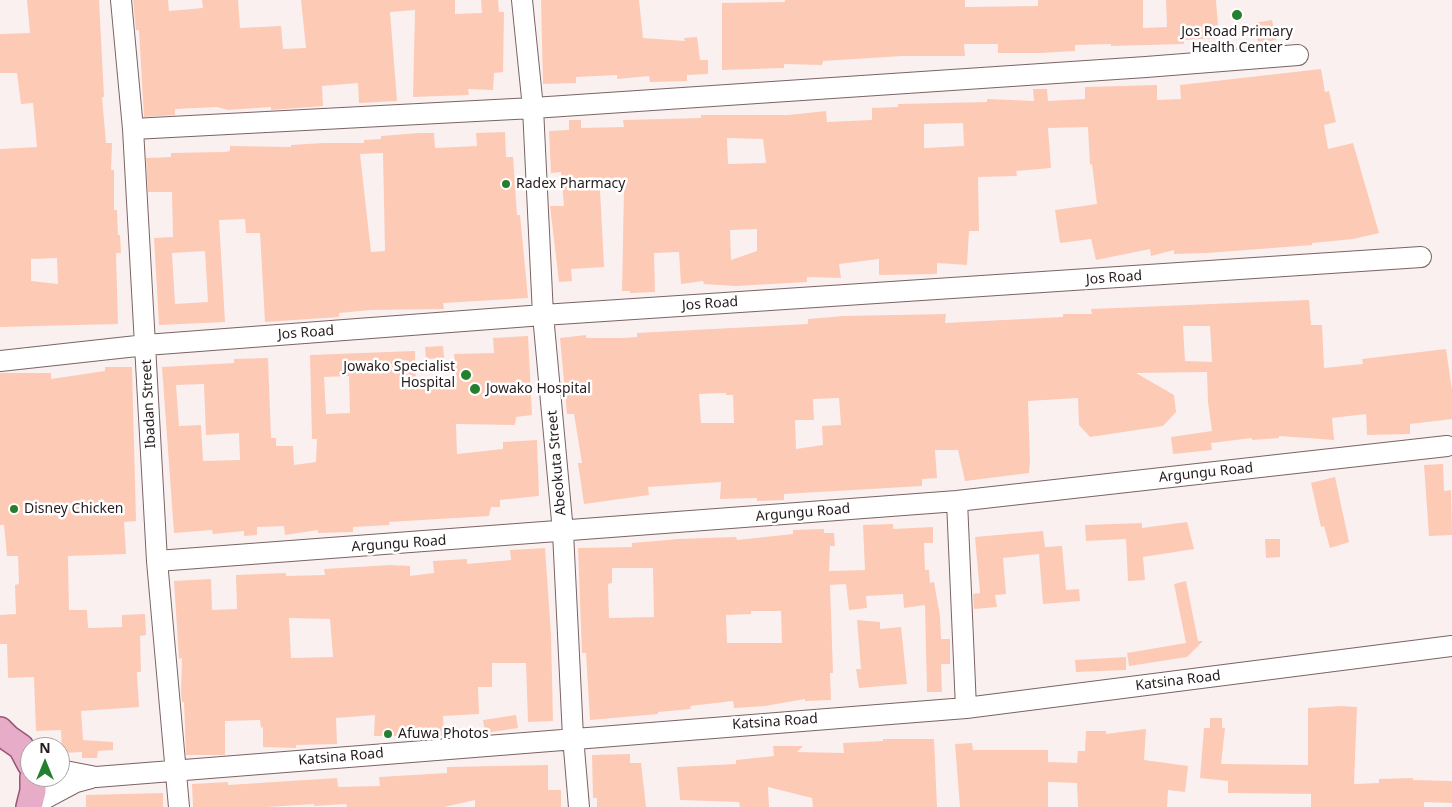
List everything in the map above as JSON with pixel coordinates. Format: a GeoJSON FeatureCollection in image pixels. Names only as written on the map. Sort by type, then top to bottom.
{"type":"FeatureCollection","features":[{"type":"Feature","properties":{"kind":"main road"},"geometry":{"type":"LineString","coordinates":[[2,730],[20,746]]}},
{"type":"Feature","properties":{"kind":"main road"},"geometry":{"type":"LineString","coordinates":[[29,807],[33,787]]}},
{"type":"Feature","properties":{"kind":"street","name":"Ibadan Street"},"geometry":{"type":"LineString","coordinates":[[121,0],[133,129],[157,562],[179,807]]}},
{"type":"Feature","properties":{"kind":"street","name":"Abeokuta Street"},"geometry":{"type":"LineString","coordinates":[[522,0],[533,108],[543,315],[563,532],[573,737],[579,807]]}},
{"type":"Feature","properties":{"kind":"street"},"geometry":{"type":"LineString","coordinates":[[133,129],[533,108],[1298,55]]}},
{"type":"Feature","properties":{"kind":"street","name":"Jos Road"},"geometry":{"type":"LineString","coordinates":[[0,361],[146,345],[543,315],[1422,257]]}},
{"type":"Feature","properties":{"kind":"street","name":"Argungu Road"},"geometry":{"type":"LineString","coordinates":[[157,562],[956,501],[1447,446]]}},
{"type":"Feature","properties":{"kind":"street"},"geometry":{"type":"LineString","coordinates":[[956,501],[966,708]]}},
{"type":"Feature","properties":{"kind":"street","name":"Katsina Road"},"geometry":{"type":"LineString","coordinates":[[70,773],[96,776],[176,771],[573,737],[966,708],[1452,646]]}},
{"type":"Feature","properties":{"kind":"street","name":"Katsina Road"},"geometry":{"type":"LineString","coordinates":[[29,807],[76,782],[96,776]]}},
{"type":"Feature","properties":{"kind":"building"},"geometry":{"type":"Polygon","coordinates":[[[27,0],[99,0],[104,97],[102,97],[106,143],[112,143],[111,170],[114,170],[114,210],[117,210],[118,235],[120,235],[121,253],[116,253],[118,324],[0,327],[0,149],[37,147],[33,103],[21,104],[17,73],[0,73],[0,34],[30,33],[27,0]],[[57,258],[31,259],[31,281],[58,284],[57,258]]]}},
{"type":"Feature","properties":{"kind":"building"},"geometry":{"type":"Polygon","coordinates":[[[133,0],[168,0],[169,11],[203,8],[202,0],[238,0],[240,28],[281,26],[283,49],[306,48],[301,0],[455,0],[455,14],[482,13],[481,0],[498,0],[499,12],[504,12],[503,72],[494,73],[493,90],[468,89],[469,95],[413,97],[415,10],[390,12],[397,101],[359,103],[358,83],[322,86],[323,106],[271,110],[271,107],[228,110],[217,107],[175,109],[175,115],[144,117],[139,30],[136,30],[133,0]]]}},
{"type":"Feature","properties":{"kind":"building"},"geometry":{"type":"Polygon","coordinates":[[[541,0],[639,0],[643,38],[685,41],[684,38],[697,37],[700,60],[708,60],[708,74],[687,75],[687,81],[650,82],[649,76],[617,79],[617,75],[576,77],[576,83],[543,84],[541,0]]]}},
{"type":"Feature","properties":{"kind":"building"},"geometry":{"type":"Polygon","coordinates":[[[785,0],[965,0],[965,7],[1038,6],[1038,0],[1143,0],[1143,28],[1167,27],[1166,0],[1216,0],[1219,38],[1184,40],[1184,44],[1075,45],[1075,51],[1040,53],[998,53],[998,44],[964,44],[965,56],[902,56],[823,61],[822,65],[784,64],[784,68],[722,70],[722,3],[785,2],[785,0]]]}},
{"type":"Feature","properties":{"kind":"building"},"geometry":{"type":"Polygon","coordinates":[[[1272,20],[1276,40],[1258,43],[1254,23],[1272,20]]]}},
{"type":"Feature","properties":{"kind":"building"},"geometry":{"type":"Polygon","coordinates":[[[1321,69],[1325,92],[1329,91],[1336,122],[1324,125],[1328,149],[1353,143],[1379,233],[1353,239],[1312,243],[1312,245],[1207,253],[1174,254],[1174,250],[1151,256],[1150,249],[1096,260],[1091,239],[1060,243],[1055,210],[1097,204],[1092,164],[1090,165],[1088,127],[1048,128],[1051,168],[1016,171],[1017,176],[978,177],[979,231],[969,231],[967,265],[937,263],[937,274],[879,275],[879,259],[839,264],[841,278],[807,277],[807,282],[736,286],[704,284],[703,281],[681,284],[679,252],[654,253],[655,292],[630,293],[630,291],[622,291],[624,189],[600,190],[604,267],[571,269],[572,281],[559,282],[550,206],[564,206],[561,172],[551,173],[549,131],[569,130],[569,120],[581,120],[581,128],[624,127],[623,120],[701,118],[701,115],[788,115],[826,111],[827,122],[872,120],[872,108],[898,107],[898,104],[987,102],[987,99],[1034,101],[1033,89],[1047,89],[1048,101],[1085,99],[1085,87],[1157,85],[1157,100],[1181,99],[1180,85],[1321,69]],[[963,123],[924,124],[924,148],[964,146],[963,123]],[[727,138],[728,164],[766,163],[763,139],[727,138]],[[757,229],[730,230],[731,260],[757,251],[757,229]]]}},
{"type":"Feature","properties":{"kind":"building"},"geometry":{"type":"Polygon","coordinates":[[[505,132],[506,157],[513,157],[517,215],[520,215],[528,298],[443,303],[444,309],[371,310],[339,313],[339,317],[265,322],[260,233],[246,233],[245,219],[219,220],[225,322],[159,325],[154,238],[173,237],[172,192],[148,192],[146,158],[171,157],[171,153],[225,152],[230,151],[230,146],[291,147],[291,145],[323,143],[364,143],[364,140],[381,139],[381,136],[419,133],[434,133],[435,148],[477,146],[476,133],[505,132]],[[383,153],[360,154],[371,252],[385,251],[383,153]],[[205,251],[172,253],[175,304],[208,302],[205,251]]]}},
{"type":"Feature","properties":{"kind":"building"},"geometry":{"type":"Polygon","coordinates":[[[1309,300],[1311,325],[1322,325],[1324,368],[1363,364],[1362,359],[1446,349],[1452,390],[1452,419],[1410,424],[1410,434],[1367,435],[1366,414],[1332,418],[1334,440],[1279,436],[1279,438],[1252,440],[1252,438],[1211,443],[1212,450],[1173,454],[1171,437],[1212,431],[1208,402],[1207,372],[1136,373],[1174,395],[1176,412],[1163,426],[1090,437],[1079,425],[1078,398],[1028,401],[1029,473],[965,481],[958,450],[935,450],[937,478],[922,479],[922,486],[784,494],[784,500],[757,501],[757,498],[720,499],[721,482],[648,487],[649,495],[584,504],[578,463],[582,463],[574,414],[567,414],[560,338],[586,335],[586,338],[624,338],[637,337],[637,333],[808,324],[808,319],[843,316],[946,314],[945,323],[1063,317],[1063,314],[1092,314],[1091,309],[1309,300]],[[1183,326],[1185,361],[1212,362],[1210,326],[1183,326]],[[726,393],[699,394],[701,423],[734,423],[733,395],[726,395],[726,393]],[[839,398],[813,399],[814,420],[795,420],[796,449],[823,445],[822,426],[841,425],[839,398]]]}},
{"type":"Feature","properties":{"kind":"building"},"geometry":{"type":"Polygon","coordinates":[[[528,336],[532,415],[516,417],[515,425],[456,424],[457,454],[503,449],[503,442],[537,440],[539,496],[500,500],[500,507],[491,507],[489,516],[389,522],[390,525],[353,527],[353,532],[318,533],[318,530],[285,535],[284,526],[257,527],[257,535],[244,536],[244,531],[213,534],[212,530],[174,533],[162,367],[234,363],[234,359],[268,358],[271,438],[276,438],[276,446],[293,446],[294,465],[316,462],[317,439],[312,439],[310,355],[415,351],[416,384],[457,383],[454,354],[494,353],[493,338],[528,336]],[[349,376],[324,377],[326,414],[350,413],[349,376]],[[204,384],[176,385],[179,426],[201,425],[203,461],[240,460],[239,433],[206,435],[204,384]]]}},
{"type":"Feature","properties":{"kind":"building"},"geometry":{"type":"Polygon","coordinates":[[[443,346],[444,358],[426,359],[425,347],[443,346]]]}},
{"type":"Feature","properties":{"kind":"building"},"geometry":{"type":"Polygon","coordinates":[[[105,367],[132,367],[136,521],[124,522],[126,554],[68,556],[69,610],[87,610],[88,628],[122,627],[122,615],[145,614],[146,635],[140,636],[141,672],[137,672],[139,707],[81,711],[83,740],[113,742],[113,750],[98,751],[97,758],[82,758],[82,752],[70,753],[70,737],[61,737],[61,730],[36,731],[34,677],[8,678],[7,644],[0,644],[0,615],[16,614],[15,585],[19,584],[18,556],[7,556],[4,525],[0,525],[0,373],[51,373],[51,379],[105,371],[105,367]]]}},
{"type":"Feature","properties":{"kind":"building"},"geometry":{"type":"Polygon","coordinates":[[[1443,464],[1444,491],[1451,490],[1452,535],[1429,536],[1424,465],[1443,464]]]}},
{"type":"Feature","properties":{"kind":"building"},"geometry":{"type":"Polygon","coordinates":[[[1335,477],[1349,542],[1330,548],[1324,526],[1321,527],[1311,483],[1335,477]]]}},
{"type":"Feature","properties":{"kind":"building"},"geometry":{"type":"Polygon","coordinates":[[[1187,522],[1194,549],[1143,557],[1145,580],[1128,581],[1126,539],[1086,541],[1085,525],[1142,523],[1142,528],[1187,522]]]}},
{"type":"Feature","properties":{"kind":"building"},"geometry":{"type":"Polygon","coordinates":[[[893,524],[893,529],[933,527],[933,543],[924,543],[925,570],[929,570],[930,583],[934,582],[940,616],[941,639],[950,639],[950,664],[941,664],[942,692],[927,692],[925,605],[904,608],[903,594],[866,596],[867,608],[849,610],[846,584],[830,585],[833,673],[830,673],[831,700],[805,701],[805,699],[765,706],[734,708],[733,701],[690,706],[691,709],[658,712],[658,714],[590,720],[586,653],[582,653],[578,548],[632,547],[632,543],[679,539],[736,537],[737,540],[793,534],[793,530],[824,529],[824,533],[834,533],[835,546],[830,546],[829,571],[865,570],[863,525],[893,524]],[[612,568],[612,583],[608,584],[609,618],[654,617],[653,568],[612,568]],[[751,611],[751,614],[726,615],[727,643],[782,643],[781,611],[751,611]]]}},
{"type":"Feature","properties":{"kind":"building"},"geometry":{"type":"Polygon","coordinates":[[[1043,531],[1045,547],[1062,546],[1066,590],[1079,589],[1080,601],[1043,604],[1039,554],[1003,558],[1006,594],[995,595],[997,607],[974,609],[973,594],[980,593],[975,537],[1043,531]]]}},
{"type":"Feature","properties":{"kind":"building"},"geometry":{"type":"Polygon","coordinates":[[[1265,539],[1280,539],[1280,557],[1266,558],[1265,539]]]}},
{"type":"Feature","properties":{"kind":"building"},"geometry":{"type":"Polygon","coordinates":[[[545,548],[551,634],[553,721],[528,722],[526,663],[492,663],[492,687],[478,687],[479,714],[443,716],[444,736],[374,736],[375,715],[336,718],[337,744],[296,745],[296,748],[263,747],[263,727],[261,728],[260,720],[225,721],[225,755],[186,755],[184,702],[182,702],[181,694],[182,658],[179,659],[174,581],[211,579],[212,610],[237,609],[236,575],[286,573],[286,576],[325,575],[324,569],[390,565],[410,566],[410,576],[434,573],[433,561],[467,559],[467,564],[511,560],[510,550],[545,548]],[[289,618],[291,658],[333,657],[330,619],[289,618]]]}},
{"type":"Feature","properties":{"kind":"building"},"geometry":{"type":"Polygon","coordinates":[[[1186,581],[1198,641],[1203,641],[1187,657],[1129,666],[1127,653],[1186,643],[1174,584],[1186,581]]]}},
{"type":"Feature","properties":{"kind":"building"},"geometry":{"type":"Polygon","coordinates":[[[857,620],[880,622],[880,629],[901,627],[907,684],[859,688],[856,669],[861,669],[857,620]]]}},
{"type":"Feature","properties":{"kind":"building"},"geometry":{"type":"Polygon","coordinates":[[[1126,657],[1126,670],[1076,672],[1075,660],[1126,657]]]}},
{"type":"Feature","properties":{"kind":"building"},"geometry":{"type":"Polygon","coordinates":[[[1357,707],[1354,784],[1379,783],[1379,779],[1413,778],[1413,780],[1452,781],[1452,803],[1424,802],[1424,807],[1311,807],[1311,794],[1228,793],[1228,781],[1200,778],[1204,728],[1210,728],[1210,718],[1222,718],[1222,728],[1225,728],[1221,764],[1308,765],[1308,708],[1357,707]]]}},
{"type":"Feature","properties":{"kind":"building"},"geometry":{"type":"Polygon","coordinates":[[[516,715],[518,728],[485,733],[483,720],[516,715]]]}},
{"type":"Feature","properties":{"kind":"building"},"geometry":{"type":"Polygon","coordinates":[[[1146,729],[1144,760],[1188,766],[1185,792],[1168,790],[1167,807],[1078,807],[1077,783],[1048,782],[1048,807],[960,807],[955,744],[972,743],[973,750],[1048,750],[1048,762],[1077,763],[1078,751],[1085,751],[1086,731],[1106,731],[1106,734],[1146,729]]]}},
{"type":"Feature","properties":{"kind":"building"},"geometry":{"type":"Polygon","coordinates":[[[883,739],[934,739],[937,807],[813,807],[812,798],[768,787],[769,807],[740,807],[739,802],[680,800],[677,767],[736,764],[736,760],[774,756],[773,746],[803,746],[797,752],[844,753],[843,743],[883,741],[883,739]]]}},
{"type":"Feature","properties":{"kind":"building"},"geometry":{"type":"Polygon","coordinates":[[[630,754],[630,763],[641,763],[646,807],[597,807],[597,798],[593,798],[592,755],[630,754]]]}},
{"type":"Feature","properties":{"kind":"building"},"geometry":{"type":"Polygon","coordinates":[[[548,765],[548,790],[561,790],[561,807],[475,807],[475,800],[444,807],[347,807],[346,804],[314,806],[314,804],[267,807],[193,807],[192,784],[228,782],[228,785],[337,778],[338,787],[380,786],[379,777],[447,773],[447,767],[548,765]]]}},
{"type":"Feature","properties":{"kind":"building"},"geometry":{"type":"Polygon","coordinates":[[[163,793],[163,807],[86,807],[86,795],[163,793]]]}},
{"type":"Feature","properties":{"kind":"place","name":"Jos Road Primary Health Center"},"geometry":{"type":"Point","coordinates":[1237,15]}},
{"type":"Feature","properties":{"kind":"place","name":"Radex Pharmacy"},"geometry":{"type":"Point","coordinates":[506,184]}},
{"type":"Feature","properties":{"kind":"place","name":"Jowako Specialist Hospital"},"geometry":{"type":"Point","coordinates":[466,375]}},
{"type":"Feature","properties":{"kind":"place","name":"Jowako Hospital"},"geometry":{"type":"Point","coordinates":[475,389]}},
{"type":"Feature","properties":{"kind":"place","name":"Disney Chicken"},"geometry":{"type":"Point","coordinates":[14,509]}},
{"type":"Feature","properties":{"kind":"place","name":"Afuwa Photos"},"geometry":{"type":"Point","coordinates":[388,734]}}]}
